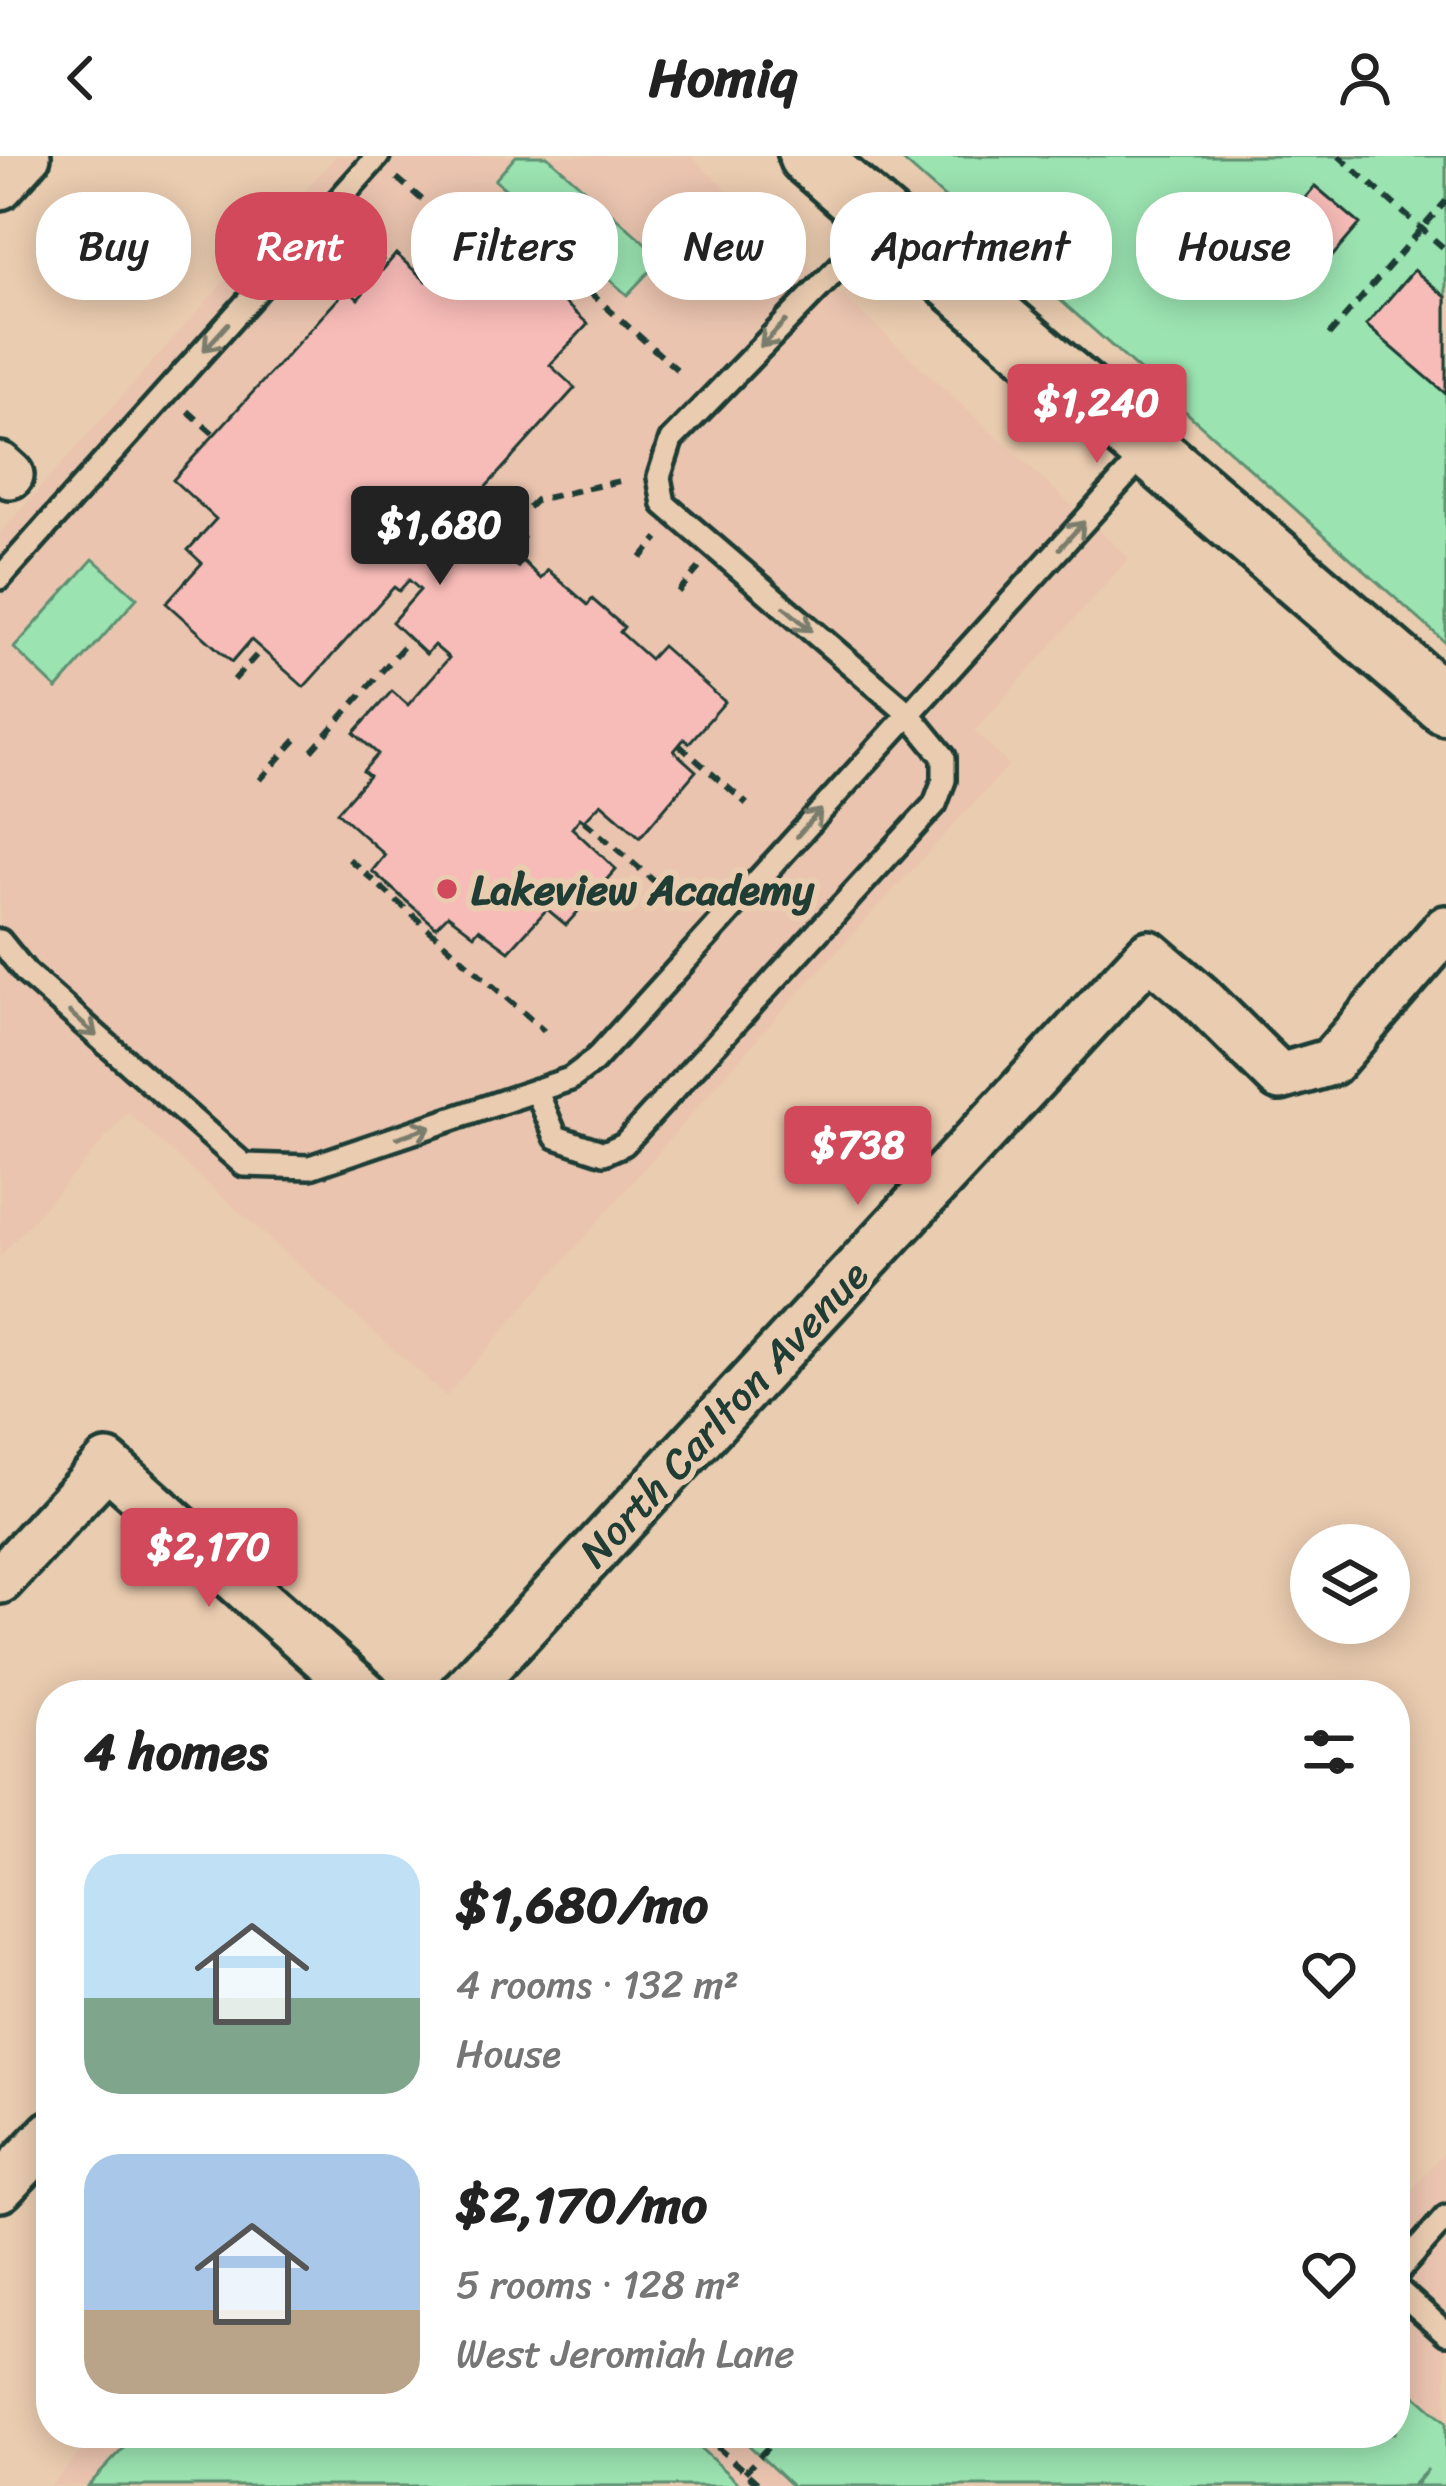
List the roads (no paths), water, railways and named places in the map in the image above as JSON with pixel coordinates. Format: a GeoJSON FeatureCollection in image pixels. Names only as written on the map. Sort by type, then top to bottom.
{"type":"FeatureCollection","features":[{"type":"Feature","properties":{"kind":"street"},"geometry":{"type":"LineString","coordinates":[[0,186],[27,156]]}},
{"type":"Feature","properties":{"kind":"street"},"geometry":{"type":"LineString","coordinates":[[808,156],[850,192]]}},
{"type":"Feature","properties":{"kind":"street"},"geometry":{"type":"LineString","coordinates":[[976,300],[1446,706]]}},
{"type":"Feature","properties":{"kind":"street","name":"North Carlton Avenue"},"geometry":{"type":"LineString","coordinates":[[475,1680],[1149,955],[1280,1077],[1331,1062],[1446,929]]}},
{"type":"Feature","properties":{"kind":"street"},"geometry":{"type":"LineString","coordinates":[[0,1580],[107,1464],[349,1680]]}},
{"type":"Feature","properties":{"kind":"street"},"geometry":{"type":"LineString","coordinates":[[0,2188],[36,2150]]}},
{"type":"Feature","properties":{"kind":"lane"},"geometry":{"type":"LineString","coordinates":[[0,578],[383,164]]}},
{"type":"Feature","properties":{"kind":"lane"},"geometry":{"type":"LineString","coordinates":[[536,1090],[556,1138],[604,1153],[624,1144],[934,804],[944,780],[944,758],[909,714],[664,504],[658,477],[671,440],[830,277]]}},
{"type":"Feature","properties":{"kind":"lane"},"geometry":{"type":"LineString","coordinates":[[0,941],[26,974],[244,1165],[310,1167],[570,1079],[593,1061],[1149,449]]}},
{"type":"Feature","properties":{"kind":"lane"},"geometry":{"type":"LineString","coordinates":[[1410,2258],[1446,2217]]}},
{"type":"Feature","properties":{"kind":"lane"},"geometry":{"type":"LineString","coordinates":[[1410,2301],[1446,2333]]}},
{"type":"Feature","properties":{"kind":"place","name":"Lakeview Academy"},"geometry":{"type":"Point","coordinates":[447,889]}}]}
